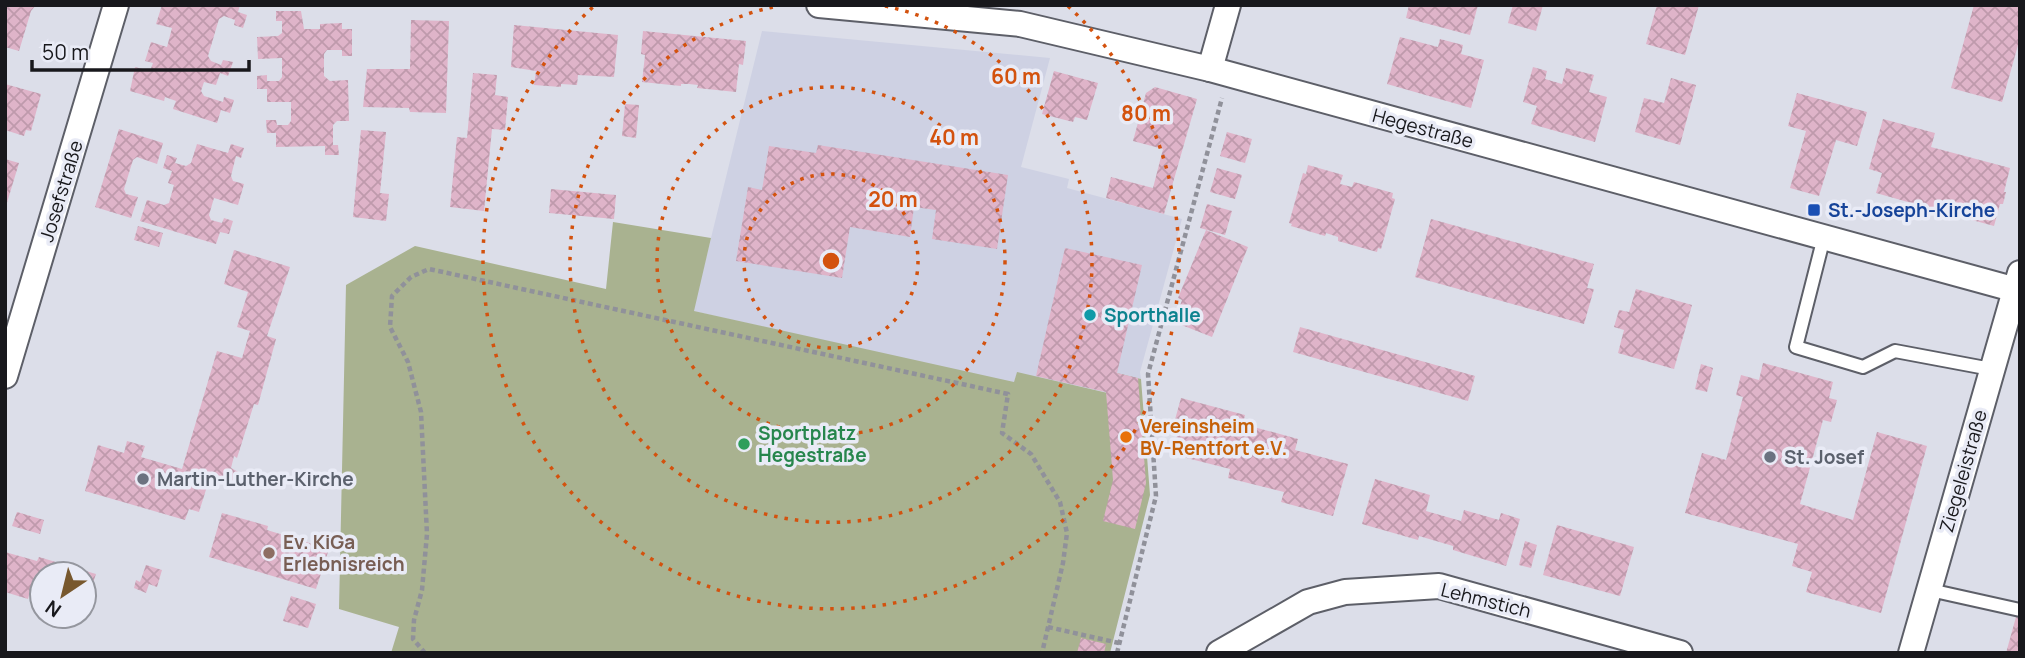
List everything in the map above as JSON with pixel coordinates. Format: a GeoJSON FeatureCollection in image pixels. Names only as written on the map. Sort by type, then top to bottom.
{"type":"FeatureCollection","features":[{"type":"Feature","properties":{"kind":"street","name":"Josefstraße"},"geometry":{"type":"LineString","coordinates":[[5,376],[116,5]]}},
{"type":"Feature","properties":{"kind":"street","name":"Hegestraße"},"geometry":{"type":"LineString","coordinates":[[819,5],[1020,24],[1219,71],[1824,237],[2018,285]]}},
{"type":"Feature","properties":{"kind":"street"},"geometry":{"type":"LineString","coordinates":[[1219,71],[1228,5]]}},
{"type":"Feature","properties":{"kind":"street","name":"Ziegeleistraße"},"geometry":{"type":"LineString","coordinates":[[1911,653],[1991,369],[2018,285]]}},
{"type":"Feature","properties":{"kind":"street","name":"Lehmstich"},"geometry":{"type":"LineString","coordinates":[[1219,653],[1308,602],[1345,592],[1438,586],[1680,653]]}},
{"type":"Feature","properties":{"kind":"lane"},"geometry":{"type":"LineString","coordinates":[[1824,237],[1796,347],[1863,367],[1895,351],[1991,369]]}},
{"type":"Feature","properties":{"kind":"lane"},"geometry":{"type":"LineString","coordinates":[[1930,590],[2020,610]]}},
{"type":"Feature","properties":{"kind":"path"},"geometry":{"type":"LineString","coordinates":[[1117,653],[1156,496],[1147,374],[1219,71]]}},
{"type":"Feature","properties":{"kind":"path"},"geometry":{"type":"LineString","coordinates":[[425,653],[413,639],[414,620],[422,590],[427,534],[421,412],[408,362],[390,327],[392,296],[411,277],[429,268],[1008,394],[1002,433],[1031,454],[1060,502],[1067,533],[1063,563],[1042,653]]}},
{"type":"Feature","properties":{"kind":"path"},"geometry":{"type":"LineString","coordinates":[[1048,627],[1119,643]]}},
{"type":"Feature","properties":{"kind":"shaded area"},"geometry":{"type":"Polygon","coordinates":[[[762,31],[1050,58],[1021,167],[1069,179],[1067,188],[1182,219],[1140,372],[1141,379],[1117,373],[1113,394],[1017,373],[1014,383],[693,311],[762,31]]]}},
{"type":"Feature","properties":{"kind":"green space","name":"Sportplatz Hegestraße"},"geometry":{"type":"Polygon","coordinates":[[[613,222],[711,238],[694,311],[1014,382],[1017,372],[1112,394],[1117,373],[1141,379],[1150,495],[1110,653],[391,653],[399,627],[339,609],[346,285],[415,246],[606,289],[613,222]]]}},
{"type":"Feature","properties":{"kind":"building"},"geometry":{"type":"Polygon","coordinates":[[[5,5],[36,5],[31,11],[19,51],[5,47],[5,5]]]}},
{"type":"Feature","properties":{"kind":"building"},"geometry":{"type":"Polygon","coordinates":[[[162,5],[240,5],[238,12],[247,15],[243,28],[234,25],[235,20],[224,16],[219,19],[208,56],[211,61],[221,65],[223,60],[233,62],[228,76],[220,73],[216,85],[204,82],[201,91],[204,96],[223,102],[224,97],[234,100],[230,113],[221,110],[217,123],[173,109],[176,101],[165,97],[164,101],[130,91],[135,67],[150,71],[153,63],[145,61],[151,42],[167,47],[172,28],[156,24],[162,5]]]}},
{"type":"Feature","properties":{"kind":"building"},"geometry":{"type":"Polygon","coordinates":[[[1409,5],[1478,5],[1470,35],[1406,18],[1409,5]]]}},
{"type":"Feature","properties":{"kind":"building"},"geometry":{"type":"Polygon","coordinates":[[[1513,5],[1543,5],[1536,31],[1508,23],[1513,5]]]}},
{"type":"Feature","properties":{"kind":"building"},"geometry":{"type":"Polygon","coordinates":[[[1657,5],[1699,5],[1685,55],[1646,44],[1657,5]]]}},
{"type":"Feature","properties":{"kind":"building"},"geometry":{"type":"Polygon","coordinates":[[[1974,5],[2020,5],[2020,38],[2002,102],[1951,88],[1974,5]]]}},
{"type":"Feature","properties":{"kind":"building"},"geometry":{"type":"Polygon","coordinates":[[[276,11],[301,11],[304,29],[320,29],[320,24],[342,23],[342,29],[352,29],[352,56],[342,56],[342,50],[327,50],[324,54],[324,76],[330,81],[348,80],[349,121],[337,121],[333,125],[333,145],[338,145],[339,155],[325,155],[325,146],[276,147],[276,133],[267,133],[266,120],[276,120],[277,125],[288,125],[291,121],[291,102],[267,102],[267,89],[257,89],[257,76],[267,75],[267,81],[279,81],[282,77],[282,58],[258,59],[257,37],[278,36],[282,33],[282,21],[276,21],[276,11]]]}},
{"type":"Feature","properties":{"kind":"building"},"geometry":{"type":"Polygon","coordinates":[[[411,20],[449,21],[446,113],[410,112],[409,108],[363,107],[367,69],[410,69],[411,20]]]}},
{"type":"Feature","properties":{"kind":"building"},"geometry":{"type":"Polygon","coordinates":[[[514,25],[618,35],[614,77],[578,75],[577,85],[534,85],[536,71],[511,67],[514,25]]]}},
{"type":"Feature","properties":{"kind":"building"},"geometry":{"type":"Polygon","coordinates":[[[643,31],[746,41],[743,65],[739,64],[736,92],[697,88],[698,85],[689,84],[681,86],[642,82],[645,55],[641,54],[643,31]]]}},
{"type":"Feature","properties":{"kind":"building"},"geometry":{"type":"Polygon","coordinates":[[[1400,37],[1438,47],[1440,39],[1463,45],[1461,54],[1484,60],[1471,108],[1387,84],[1400,37]]]}},
{"type":"Feature","properties":{"kind":"building"},"geometry":{"type":"Polygon","coordinates":[[[1533,67],[1547,71],[1545,79],[1562,84],[1566,68],[1594,75],[1589,92],[1607,97],[1595,142],[1531,124],[1537,106],[1523,102],[1533,67]]]}},
{"type":"Feature","properties":{"kind":"building"},"geometry":{"type":"Polygon","coordinates":[[[1054,71],[1098,83],[1087,120],[1075,117],[1073,122],[1042,114],[1054,71]]]}},
{"type":"Feature","properties":{"kind":"building"},"geometry":{"type":"Polygon","coordinates":[[[473,73],[497,75],[495,95],[508,97],[505,130],[492,129],[484,211],[450,207],[457,137],[467,138],[473,73]]]}},
{"type":"Feature","properties":{"kind":"building"},"geometry":{"type":"Polygon","coordinates":[[[1671,78],[1696,85],[1680,145],[1635,132],[1644,98],[1664,103],[1671,78]]]}},
{"type":"Feature","properties":{"kind":"building"},"geometry":{"type":"Polygon","coordinates":[[[5,84],[41,94],[31,131],[26,130],[24,136],[5,130],[5,84]]]}},
{"type":"Feature","properties":{"kind":"building"},"geometry":{"type":"Polygon","coordinates":[[[1155,87],[1197,99],[1164,214],[1106,198],[1111,177],[1153,188],[1163,149],[1133,141],[1146,93],[1155,87]]]}},
{"type":"Feature","properties":{"kind":"building"},"geometry":{"type":"Polygon","coordinates":[[[1797,93],[1867,112],[1857,146],[1836,140],[1819,196],[1790,188],[1806,131],[1788,126],[1797,93]]]}},
{"type":"Feature","properties":{"kind":"building"},"geometry":{"type":"Polygon","coordinates":[[[625,104],[639,105],[636,138],[622,136],[625,104]]]}},
{"type":"Feature","properties":{"kind":"building"},"geometry":{"type":"Polygon","coordinates":[[[1883,119],[1935,133],[1931,147],[2010,168],[2003,204],[2000,204],[1994,226],[1928,208],[1914,207],[1915,204],[1876,193],[1882,173],[1869,169],[1883,119]]]}},
{"type":"Feature","properties":{"kind":"building"},"geometry":{"type":"Polygon","coordinates":[[[119,129],[163,143],[157,164],[137,157],[133,160],[124,189],[126,194],[138,197],[131,218],[95,207],[119,129]]]}},
{"type":"Feature","properties":{"kind":"building"},"geometry":{"type":"Polygon","coordinates":[[[361,130],[386,132],[380,193],[389,194],[386,221],[353,217],[361,130]]]}},
{"type":"Feature","properties":{"kind":"building"},"geometry":{"type":"Polygon","coordinates":[[[1227,132],[1252,139],[1245,163],[1220,156],[1227,132]]]}},
{"type":"Feature","properties":{"kind":"building"},"geometry":{"type":"Polygon","coordinates":[[[197,144],[228,153],[231,144],[244,148],[241,158],[236,156],[231,176],[233,181],[244,184],[238,205],[214,198],[209,215],[211,220],[222,223],[224,218],[233,221],[229,234],[220,232],[216,244],[140,221],[147,200],[164,205],[169,203],[174,185],[168,183],[172,171],[163,168],[167,155],[177,158],[175,163],[186,166],[191,163],[197,144]]]}},
{"type":"Feature","properties":{"kind":"building"},"geometry":{"type":"Polygon","coordinates":[[[818,145],[1008,175],[997,249],[932,239],[936,210],[914,207],[910,237],[850,227],[842,278],[736,261],[748,187],[762,190],[769,146],[816,153],[818,145]]]}},
{"type":"Feature","properties":{"kind":"building"},"geometry":{"type":"Polygon","coordinates":[[[5,159],[19,163],[6,206],[5,206],[5,159]]]}},
{"type":"Feature","properties":{"kind":"building"},"geometry":{"type":"Polygon","coordinates":[[[1308,165],[1343,175],[1340,184],[1352,187],[1354,182],[1393,193],[1392,198],[1395,199],[1381,249],[1378,248],[1377,252],[1338,241],[1338,237],[1326,233],[1325,236],[1291,226],[1289,223],[1303,173],[1306,174],[1308,165]]]}},
{"type":"Feature","properties":{"kind":"building"},"geometry":{"type":"Polygon","coordinates":[[[1217,168],[1242,175],[1235,199],[1210,192],[1217,168]]]}},
{"type":"Feature","properties":{"kind":"building"},"geometry":{"type":"Polygon","coordinates":[[[551,189],[616,195],[614,219],[549,213],[551,189]]]}},
{"type":"Feature","properties":{"kind":"building"},"geometry":{"type":"Polygon","coordinates":[[[1207,204],[1232,211],[1225,235],[1200,228],[1207,204]]]}},
{"type":"Feature","properties":{"kind":"building"},"geometry":{"type":"Polygon","coordinates":[[[1431,219],[1594,264],[1587,288],[1594,289],[1584,324],[1415,277],[1431,219]]]}},
{"type":"Feature","properties":{"kind":"building"},"geometry":{"type":"Polygon","coordinates":[[[138,226],[163,233],[159,247],[134,240],[138,226]]]}},
{"type":"Feature","properties":{"kind":"building"},"geometry":{"type":"Polygon","coordinates":[[[1206,230],[1248,247],[1212,337],[1174,322],[1182,300],[1178,298],[1206,230]]]}},
{"type":"Feature","properties":{"kind":"building","name":"Sporthalle"},"geometry":{"type":"Polygon","coordinates":[[[1065,248],[1142,265],[1117,373],[1138,378],[1146,483],[1135,529],[1103,521],[1113,480],[1106,392],[1036,376],[1065,248]]]}},
{"type":"Feature","properties":{"kind":"building"},"geometry":{"type":"Polygon","coordinates":[[[234,250],[290,267],[267,336],[276,339],[258,405],[254,404],[237,458],[234,456],[231,468],[244,475],[242,481],[234,479],[233,484],[210,477],[199,512],[189,509],[185,520],[85,491],[98,445],[124,453],[127,441],[145,446],[141,457],[182,469],[217,351],[242,358],[250,331],[237,327],[248,292],[224,284],[234,250]]]}},
{"type":"Feature","properties":{"kind":"building"},"geometry":{"type":"Polygon","coordinates":[[[1636,289],[1692,305],[1674,369],[1618,353],[1624,330],[1614,327],[1619,310],[1629,312],[1636,289]]]}},
{"type":"Feature","properties":{"kind":"building"},"geometry":{"type":"Polygon","coordinates":[[[1300,327],[1475,376],[1468,401],[1293,352],[1300,327]]]}},
{"type":"Feature","properties":{"kind":"building"},"geometry":{"type":"Polygon","coordinates":[[[1763,363],[1833,382],[1829,398],[1837,400],[1831,422],[1823,420],[1800,504],[1853,520],[1877,432],[1927,446],[1881,613],[1806,592],[1812,572],[1792,566],[1798,544],[1685,513],[1702,453],[1726,460],[1743,397],[1736,395],[1741,375],[1759,380],[1763,363]]]}},
{"type":"Feature","properties":{"kind":"building"},"geometry":{"type":"Polygon","coordinates":[[[1701,364],[1713,368],[1707,392],[1695,389],[1701,364]]]}},
{"type":"Feature","properties":{"kind":"building"},"geometry":{"type":"Polygon","coordinates":[[[1181,398],[1245,415],[1243,424],[1298,439],[1295,450],[1348,464],[1333,516],[1281,502],[1284,492],[1228,478],[1230,469],[1171,454],[1177,436],[1171,434],[1181,398]]]}},
{"type":"Feature","properties":{"kind":"building"},"geometry":{"type":"Polygon","coordinates":[[[1375,479],[1430,495],[1426,511],[1461,521],[1464,510],[1499,520],[1501,513],[1520,519],[1506,566],[1453,550],[1453,546],[1419,536],[1418,540],[1362,524],[1375,479]]]}},
{"type":"Feature","properties":{"kind":"building"},"geometry":{"type":"Polygon","coordinates":[[[17,512],[44,520],[40,534],[12,526],[17,512]]]}},
{"type":"Feature","properties":{"kind":"building","name":"Ev. KiGa Erlebnisreich"},"geometry":{"type":"Polygon","coordinates":[[[222,513],[268,526],[267,530],[329,549],[316,589],[209,557],[222,513]]]}},
{"type":"Feature","properties":{"kind":"building"},"geometry":{"type":"Polygon","coordinates":[[[1557,525],[1634,547],[1620,596],[1543,575],[1557,525]]]}},
{"type":"Feature","properties":{"kind":"building"},"geometry":{"type":"Polygon","coordinates":[[[1525,541],[1537,545],[1531,568],[1519,565],[1525,541]]]}},
{"type":"Feature","properties":{"kind":"building"},"geometry":{"type":"Polygon","coordinates":[[[5,552],[33,560],[28,560],[28,599],[5,592],[5,552]]]}},
{"type":"Feature","properties":{"kind":"building"},"geometry":{"type":"Polygon","coordinates":[[[146,565],[162,570],[157,587],[149,584],[146,593],[134,588],[136,580],[140,582],[146,565]]]}},
{"type":"Feature","properties":{"kind":"building"},"geometry":{"type":"Polygon","coordinates":[[[291,596],[316,604],[308,628],[283,621],[291,596]]]}},
{"type":"Feature","properties":{"kind":"building"},"geometry":{"type":"Polygon","coordinates":[[[2016,617],[2020,618],[2020,653],[2006,653],[2016,617]]]}},
{"type":"Feature","properties":{"kind":"building"},"geometry":{"type":"Polygon","coordinates":[[[1081,638],[1106,644],[1104,653],[1077,653],[1081,638]]]}},
{"type":"Feature","properties":{"kind":"place","name":"St.-Joseph-Kirche"},"geometry":{"type":"Point","coordinates":[1814,210]}},
{"type":"Feature","properties":{"kind":"place","name":"Sporthalle"},"geometry":{"type":"Point","coordinates":[1090,315]}},
{"type":"Feature","properties":{"kind":"place","name":"Vereinsheim BV-Rentfort e.V."},"geometry":{"type":"Point","coordinates":[1126,437]}},
{"type":"Feature","properties":{"kind":"place","name":"Sportplatz Hegestraße"},"geometry":{"type":"Point","coordinates":[744,444]}},
{"type":"Feature","properties":{"kind":"place","name":"St. Josef"},"geometry":{"type":"Point","coordinates":[1770,457]}},
{"type":"Feature","properties":{"kind":"place","name":"Martin-Luther-Kirche"},"geometry":{"type":"Point","coordinates":[143,479]}},
{"type":"Feature","properties":{"kind":"place","name":"Ev. KiGa Erlebnisreich"},"geometry":{"type":"Point","coordinates":[269,553]}}]}
